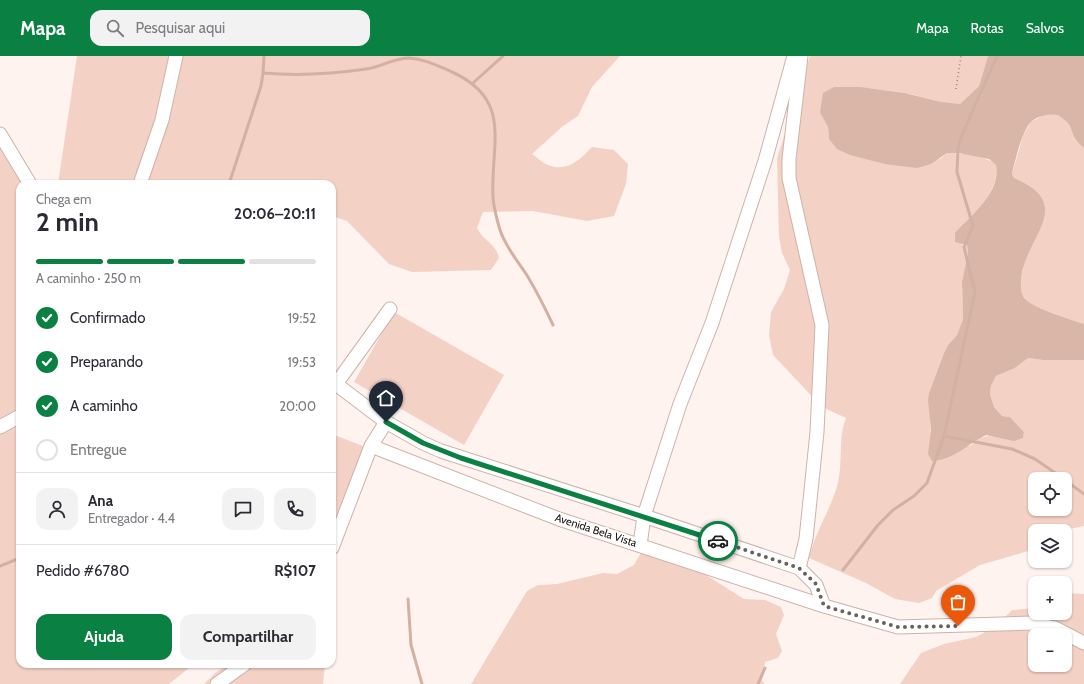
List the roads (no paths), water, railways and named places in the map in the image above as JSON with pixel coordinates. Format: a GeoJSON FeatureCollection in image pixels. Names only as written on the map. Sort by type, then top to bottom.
{"type":"FeatureCollection","features":[{"type":"Feature","properties":{"kind":"street"},"geometry":{"type":"LineString","coordinates":[[141,180],[162,120],[176,56]]}},
{"type":"Feature","properties":{"kind":"street"},"geometry":{"type":"LineString","coordinates":[[640,545],[644,516],[680,404],[712,323],[765,161],[794,56]]}},
{"type":"Feature","properties":{"kind":"street"},"geometry":{"type":"LineString","coordinates":[[799,568],[806,539],[817,432],[822,325],[789,178],[789,159],[800,56]]}},
{"type":"Feature","properties":{"kind":"street"},"geometry":{"type":"LineString","coordinates":[[0,134],[28,180]]}},
{"type":"Feature","properties":{"kind":"street"},"geometry":{"type":"LineString","coordinates":[[336,380],[390,309]]}},
{"type":"Feature","properties":{"kind":"street"},"geometry":{"type":"LineString","coordinates":[[336,384],[386,422],[423,443],[461,458],[644,516],[799,568],[816,584],[824,606]]}},
{"type":"Feature","properties":{"kind":"street"},"geometry":{"type":"LineString","coordinates":[[0,427],[16,418]]}},
{"type":"Feature","properties":{"kind":"street"},"geometry":{"type":"LineString","coordinates":[[336,538],[371,446],[386,422]]}},
{"type":"Feature","properties":{"kind":"street","name":"Avenida Bela Vista"},"geometry":{"type":"LineString","coordinates":[[371,446],[560,519],[824,606],[898,627],[1031,623],[1055,628],[1084,643]]}},
{"type":"Feature","properties":{"kind":"street"},"geometry":{"type":"LineString","coordinates":[[217,684],[239,668]]}},
{"type":"Feature","properties":{"kind":"waterway"},"geometry":{"type":"LineString","coordinates":[[230,180],[261,86],[264,56]]}},
{"type":"Feature","properties":{"kind":"waterway"},"geometry":{"type":"LineString","coordinates":[[473,83],[503,56]]}},
{"type":"Feature","properties":{"kind":"waterway"},"geometry":{"type":"LineString","coordinates":[[843,570],[878,525],[893,510],[914,496],[927,483],[944,436],[975,292],[964,247],[973,226],[957,172],[958,149],[962,135],[997,56]]}},
{"type":"Feature","properties":{"kind":"waterway"},"geometry":{"type":"LineString","coordinates":[[263,73],[315,74],[340,72],[372,68],[398,59],[409,58],[426,61],[436,65],[471,83],[484,96],[491,110],[495,126],[493,198],[500,230],[509,249],[535,288],[553,325]]}},
{"type":"Feature","properties":{"kind":"waterway"},"geometry":{"type":"LineString","coordinates":[[944,436],[1012,449],[1035,459],[1054,472]]}},
{"type":"Feature","properties":{"kind":"waterway"},"geometry":{"type":"LineString","coordinates":[[1072,485],[1084,494]]}},
{"type":"Feature","properties":{"kind":"waterway"},"geometry":{"type":"LineString","coordinates":[[0,566],[16,560]]}},
{"type":"Feature","properties":{"kind":"waterway"},"geometry":{"type":"LineString","coordinates":[[408,599],[411,645],[422,684]]}},
{"type":"Feature","properties":{"kind":"waterway"},"geometry":{"type":"LineString","coordinates":[[758,684],[765,668]]}}]}
